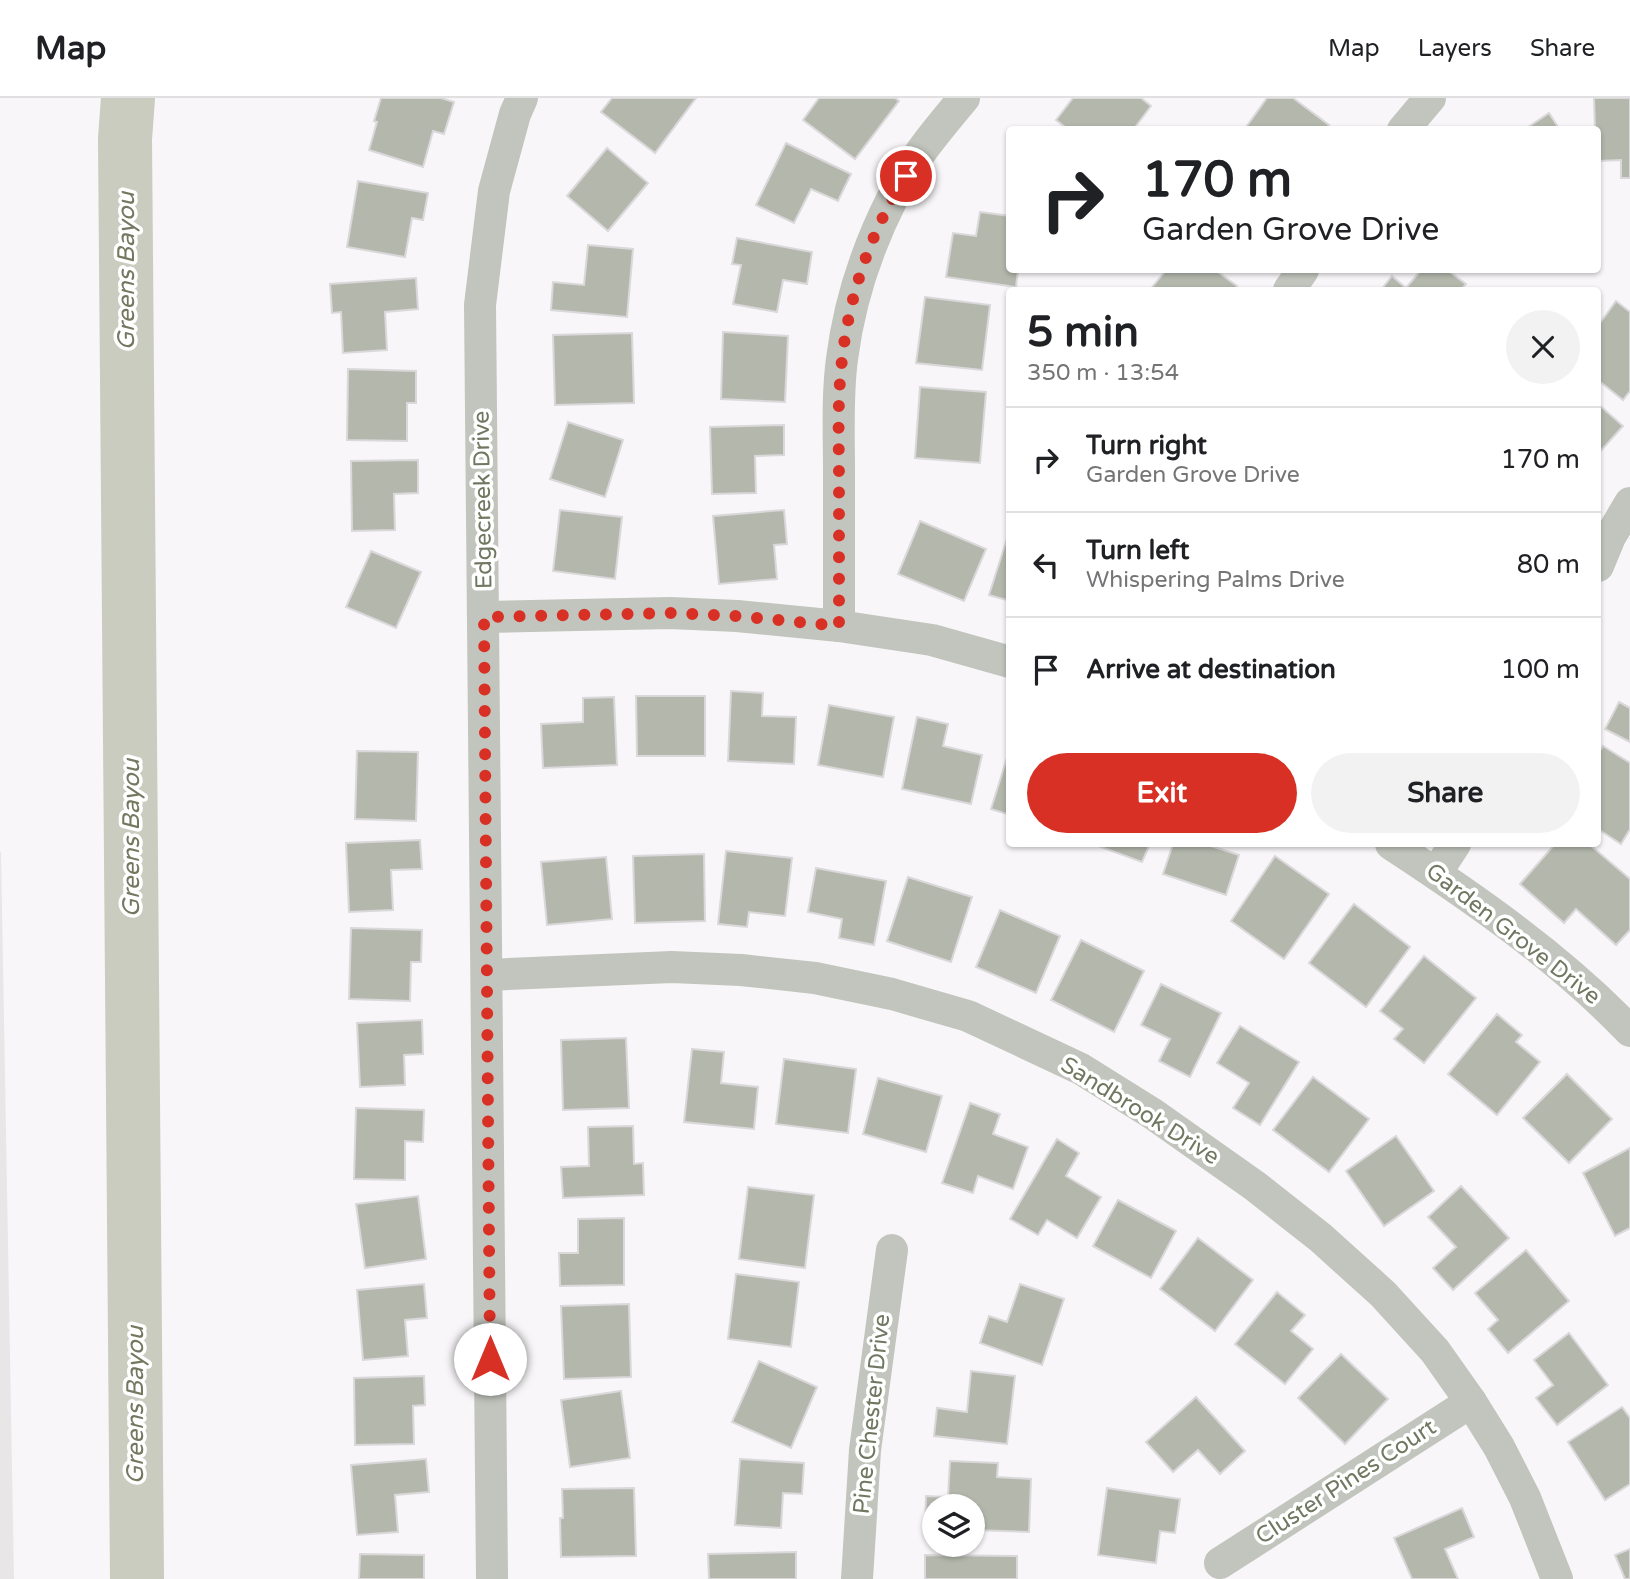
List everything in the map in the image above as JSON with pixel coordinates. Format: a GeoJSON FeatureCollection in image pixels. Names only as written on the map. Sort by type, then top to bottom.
{"type":"FeatureCollection","features":[{"type":"Feature","properties":{"kind":"street","name":"Edgecreek Drive"},"geometry":{"type":"LineString","coordinates":[[492,1579],[481,305],[494,191],[522,98]]}},
{"type":"Feature","properties":{"kind":"street"},"geometry":{"type":"LineString","coordinates":[[839,626],[839,401],[849,318],[860,276],[894,195],[918,156],[964,98]]}},
{"type":"Feature","properties":{"kind":"street"},"geometry":{"type":"LineString","coordinates":[[1407,126],[1430,98]]}},
{"type":"Feature","properties":{"kind":"street"},"geometry":{"type":"LineString","coordinates":[[1601,559],[1630,503]]}},
{"type":"Feature","properties":{"kind":"street"},"geometry":{"type":"LineString","coordinates":[[484,617],[670,613],[737,616],[839,626],[932,640],[1006,661]]}},
{"type":"Feature","properties":{"kind":"street","name":"Garden Grove Drive"},"geometry":{"type":"LineString","coordinates":[[1396,847],[1436,873],[1535,946],[1601,1001],[1630,1031]]}},
{"type":"Feature","properties":{"kind":"street"},"geometry":{"type":"LineString","coordinates":[[1436,873],[1453,847]]}},
{"type":"Feature","properties":{"kind":"street","name":"Sandbrook Drive"},"geometry":{"type":"LineString","coordinates":[[487,975],[672,967],[741,970],[815,978],[892,993],[968,1016],[1081,1069],[1153,1114],[1255,1186],[1321,1238],[1383,1294],[1435,1352],[1499,1447],[1525,1498],[1557,1579]]}},
{"type":"Feature","properties":{"kind":"street","name":"Pine Chester Drive"},"geometry":{"type":"LineString","coordinates":[[857,1579],[865,1450],[892,1250]]}},
{"type":"Feature","properties":{"kind":"street","name":"Cluster Pines Court"},"geometry":{"type":"LineString","coordinates":[[1220,1563],[1471,1402]]}},
{"type":"Feature","properties":{"kind":"shaded area"},"geometry":{"type":"Polygon","coordinates":[[[1,852],[14,1579],[0,1579],[1,852]]]}},
{"type":"Feature","properties":{"kind":"building"},"geometry":{"type":"Polygon","coordinates":[[[381,98],[441,98],[454,102],[444,134],[433,131],[423,167],[369,150],[381,98]]]}},
{"type":"Feature","properties":{"kind":"building"},"geometry":{"type":"Polygon","coordinates":[[[612,98],[696,98],[655,153],[601,112],[612,98]]]}},
{"type":"Feature","properties":{"kind":"building"},"geometry":{"type":"Polygon","coordinates":[[[819,98],[895,98],[899,101],[855,159],[803,120],[819,98]]]}},
{"type":"Feature","properties":{"kind":"building"},"geometry":{"type":"Polygon","coordinates":[[[1073,98],[1141,98],[1151,106],[1136,126],[1064,126],[1056,120],[1073,98]]]}},
{"type":"Feature","properties":{"kind":"building"},"geometry":{"type":"Polygon","coordinates":[[[1267,98],[1293,98],[1329,125],[1328,126],[1247,126],[1267,98]]]}},
{"type":"Feature","properties":{"kind":"building"},"geometry":{"type":"Polygon","coordinates":[[[1594,98],[1630,98],[1630,178],[1621,178],[1621,160],[1601,161],[1601,126],[1595,126],[1594,98]]]}},
{"type":"Feature","properties":{"kind":"building"},"geometry":{"type":"Polygon","coordinates":[[[1549,113],[1557,126],[1530,126],[1549,113]]]}},
{"type":"Feature","properties":{"kind":"building"},"geometry":{"type":"Polygon","coordinates":[[[786,143],[851,174],[838,201],[811,189],[794,223],[756,205],[786,143]]]}},
{"type":"Feature","properties":{"kind":"building"},"geometry":{"type":"Polygon","coordinates":[[[607,148],[648,183],[608,231],[567,196],[607,148]]]}},
{"type":"Feature","properties":{"kind":"building"},"geometry":{"type":"Polygon","coordinates":[[[358,181],[428,193],[423,220],[412,218],[405,257],[347,247],[358,181]]]}},
{"type":"Feature","properties":{"kind":"building"},"geometry":{"type":"Polygon","coordinates":[[[980,212],[1006,215],[1006,273],[1018,273],[1016,287],[946,277],[953,233],[976,236],[980,212]]]}},
{"type":"Feature","properties":{"kind":"building"},"geometry":{"type":"Polygon","coordinates":[[[737,238],[812,252],[807,284],[783,280],[777,312],[733,304],[741,265],[732,264],[737,238]]]}},
{"type":"Feature","properties":{"kind":"building"},"geometry":{"type":"Polygon","coordinates":[[[588,245],[633,249],[627,317],[551,310],[553,282],[584,285],[588,245]]]}},
{"type":"Feature","properties":{"kind":"building"},"geometry":{"type":"Polygon","coordinates":[[[1164,273],[1219,273],[1237,286],[1236,287],[1152,287],[1164,273]]]}},
{"type":"Feature","properties":{"kind":"building"},"geometry":{"type":"Polygon","coordinates":[[[1418,273],[1451,273],[1466,284],[1464,287],[1407,287],[1418,273]]]}},
{"type":"Feature","properties":{"kind":"building"},"geometry":{"type":"Polygon","coordinates":[[[1392,276],[1405,287],[1383,287],[1392,276]]]}},
{"type":"Feature","properties":{"kind":"building"},"geometry":{"type":"Polygon","coordinates":[[[416,278],[418,309],[385,312],[387,350],[343,353],[341,312],[332,313],[330,284],[416,278]]]}},
{"type":"Feature","properties":{"kind":"building"},"geometry":{"type":"Polygon","coordinates":[[[925,297],[990,305],[982,370],[916,363],[925,297]]]}},
{"type":"Feature","properties":{"kind":"building"},"geometry":{"type":"Polygon","coordinates":[[[1616,301],[1630,312],[1630,391],[1623,400],[1601,382],[1601,322],[1616,301]]]}},
{"type":"Feature","properties":{"kind":"building"},"geometry":{"type":"Polygon","coordinates":[[[723,332],[788,336],[785,402],[721,399],[723,332]]]}},
{"type":"Feature","properties":{"kind":"building"},"geometry":{"type":"Polygon","coordinates":[[[632,333],[634,403],[555,405],[553,335],[632,333]]]}},
{"type":"Feature","properties":{"kind":"building"},"geometry":{"type":"Polygon","coordinates":[[[348,369],[416,371],[416,403],[407,403],[407,441],[347,440],[348,369]]]}},
{"type":"Feature","properties":{"kind":"building"},"geometry":{"type":"Polygon","coordinates":[[[920,387],[986,392],[980,463],[915,458],[920,387]]]}},
{"type":"Feature","properties":{"kind":"building"},"geometry":{"type":"Polygon","coordinates":[[[1601,407],[1623,426],[1601,451],[1601,407]]]}},
{"type":"Feature","properties":{"kind":"building"},"geometry":{"type":"Polygon","coordinates":[[[568,422],[623,440],[605,497],[550,479],[568,422]]]}},
{"type":"Feature","properties":{"kind":"building"},"geometry":{"type":"Polygon","coordinates":[[[784,425],[784,455],[755,456],[756,493],[712,494],[710,427],[784,425]]]}},
{"type":"Feature","properties":{"kind":"building"},"geometry":{"type":"Polygon","coordinates":[[[418,460],[418,493],[394,494],[395,530],[352,531],[351,461],[418,460]]]}},
{"type":"Feature","properties":{"kind":"building"},"geometry":{"type":"Polygon","coordinates":[[[560,510],[622,517],[615,579],[553,571],[560,510]]]}},
{"type":"Feature","properties":{"kind":"building"},"geometry":{"type":"Polygon","coordinates":[[[784,510],[787,544],[774,545],[777,579],[719,584],[713,516],[784,510]]]}},
{"type":"Feature","properties":{"kind":"building"},"geometry":{"type":"Polygon","coordinates":[[[920,521],[986,549],[964,601],[898,574],[920,521]]]}},
{"type":"Feature","properties":{"kind":"building"},"geometry":{"type":"Polygon","coordinates":[[[1006,542],[1006,600],[989,595],[1006,542]]]}},
{"type":"Feature","properties":{"kind":"building"},"geometry":{"type":"Polygon","coordinates":[[[371,551],[421,572],[396,628],[346,607],[371,551]]]}},
{"type":"Feature","properties":{"kind":"building"},"geometry":{"type":"Polygon","coordinates":[[[731,691],[763,693],[762,716],[796,717],[794,764],[728,761],[731,691]]]}},
{"type":"Feature","properties":{"kind":"building"},"geometry":{"type":"Polygon","coordinates":[[[636,696],[705,696],[705,756],[637,756],[636,696]]]}},
{"type":"Feature","properties":{"kind":"building"},"geometry":{"type":"Polygon","coordinates":[[[614,697],[617,765],[543,768],[541,724],[583,722],[583,698],[614,697]]]}},
{"type":"Feature","properties":{"kind":"building"},"geometry":{"type":"Polygon","coordinates":[[[1619,702],[1630,708],[1630,742],[1605,729],[1619,702]]]}},
{"type":"Feature","properties":{"kind":"building"},"geometry":{"type":"Polygon","coordinates":[[[829,705],[894,717],[883,777],[818,765],[829,705]]]}},
{"type":"Feature","properties":{"kind":"building"},"geometry":{"type":"Polygon","coordinates":[[[917,717],[948,724],[943,746],[982,755],[971,804],[902,789],[917,717]]]}},
{"type":"Feature","properties":{"kind":"building"},"geometry":{"type":"Polygon","coordinates":[[[1603,746],[1630,763],[1630,829],[1621,844],[1601,831],[1603,746]]]}},
{"type":"Feature","properties":{"kind":"building"},"geometry":{"type":"Polygon","coordinates":[[[357,751],[418,752],[416,821],[355,819],[357,751]]]}},
{"type":"Feature","properties":{"kind":"building"},"geometry":{"type":"Polygon","coordinates":[[[1006,761],[1006,814],[991,809],[1006,761]]]}},
{"type":"Feature","properties":{"kind":"building"},"geometry":{"type":"Polygon","coordinates":[[[420,840],[422,869],[391,870],[393,910],[349,912],[346,843],[420,840]]]}},
{"type":"Feature","properties":{"kind":"building"},"geometry":{"type":"Polygon","coordinates":[[[1101,847],[1149,847],[1142,862],[1101,847]]]}},
{"type":"Feature","properties":{"kind":"building"},"geometry":{"type":"Polygon","coordinates":[[[1172,847],[1214,847],[1239,855],[1226,895],[1163,874],[1172,847]]]}},
{"type":"Feature","properties":{"kind":"building"},"geometry":{"type":"Polygon","coordinates":[[[1552,847],[1593,847],[1630,879],[1630,930],[1616,945],[1576,909],[1564,923],[1520,884],[1552,847]]]}},
{"type":"Feature","properties":{"kind":"building"},"geometry":{"type":"Polygon","coordinates":[[[726,851],[792,858],[785,916],[749,912],[747,927],[718,924],[726,851]]]}},
{"type":"Feature","properties":{"kind":"building"},"geometry":{"type":"Polygon","coordinates":[[[704,854],[705,921],[635,923],[633,856],[704,854]]]}},
{"type":"Feature","properties":{"kind":"building"},"geometry":{"type":"Polygon","coordinates":[[[1275,856],[1329,894],[1284,959],[1231,921],[1275,856]]]}},
{"type":"Feature","properties":{"kind":"building"},"geometry":{"type":"Polygon","coordinates":[[[606,857],[612,919],[547,925],[541,862],[606,857]]]}},
{"type":"Feature","properties":{"kind":"building"},"geometry":{"type":"Polygon","coordinates":[[[816,868],[886,881],[874,945],[839,938],[842,919],[808,912],[816,868]]]}},
{"type":"Feature","properties":{"kind":"building"},"geometry":{"type":"Polygon","coordinates":[[[908,877],[972,897],[951,962],[887,941],[908,877]]]}},
{"type":"Feature","properties":{"kind":"building"},"geometry":{"type":"Polygon","coordinates":[[[1354,904],[1410,947],[1366,1007],[1309,963],[1354,904]]]}},
{"type":"Feature","properties":{"kind":"building"},"geometry":{"type":"Polygon","coordinates":[[[1000,910],[1060,936],[1036,993],[976,967],[1000,910]]]}},
{"type":"Feature","properties":{"kind":"building"},"geometry":{"type":"Polygon","coordinates":[[[351,928],[422,930],[421,962],[411,962],[410,1001],[349,999],[351,928]]]}},
{"type":"Feature","properties":{"kind":"building"},"geometry":{"type":"Polygon","coordinates":[[[1081,940],[1144,971],[1114,1032],[1051,1000],[1081,940]]]}},
{"type":"Feature","properties":{"kind":"building"},"geometry":{"type":"Polygon","coordinates":[[[1424,956],[1476,998],[1424,1063],[1394,1039],[1403,1029],[1380,1011],[1424,956]]]}},
{"type":"Feature","properties":{"kind":"building"},"geometry":{"type":"Polygon","coordinates":[[[1161,984],[1221,1013],[1190,1077],[1159,1061],[1170,1039],[1141,1025],[1161,984]]]}},
{"type":"Feature","properties":{"kind":"building"},"geometry":{"type":"Polygon","coordinates":[[[1497,1014],[1522,1035],[1516,1042],[1540,1062],[1497,1115],[1448,1074],[1497,1014]]]}},
{"type":"Feature","properties":{"kind":"building"},"geometry":{"type":"Polygon","coordinates":[[[422,1020],[423,1054],[404,1055],[405,1085],[360,1087],[357,1023],[422,1020]]]}},
{"type":"Feature","properties":{"kind":"building"},"geometry":{"type":"Polygon","coordinates":[[[1240,1026],[1299,1062],[1260,1125],[1233,1108],[1249,1083],[1217,1063],[1240,1026]]]}},
{"type":"Feature","properties":{"kind":"building"},"geometry":{"type":"Polygon","coordinates":[[[626,1038],[629,1108],[563,1110],[561,1040],[626,1038]]]}},
{"type":"Feature","properties":{"kind":"building"},"geometry":{"type":"Polygon","coordinates":[[[692,1049],[724,1052],[721,1083],[758,1087],[754,1129],[684,1122],[692,1049]]]}},
{"type":"Feature","properties":{"kind":"building"},"geometry":{"type":"Polygon","coordinates":[[[784,1059],[856,1069],[848,1133],[776,1124],[784,1059]]]}},
{"type":"Feature","properties":{"kind":"building"},"geometry":{"type":"Polygon","coordinates":[[[1567,1074],[1612,1119],[1569,1163],[1523,1118],[1567,1074]]]}},
{"type":"Feature","properties":{"kind":"building"},"geometry":{"type":"Polygon","coordinates":[[[1313,1077],[1369,1119],[1329,1172],[1273,1130],[1313,1077]]]}},
{"type":"Feature","properties":{"kind":"building"},"geometry":{"type":"Polygon","coordinates":[[[878,1078],[942,1096],[926,1152],[863,1134],[878,1078]]]}},
{"type":"Feature","properties":{"kind":"building"},"geometry":{"type":"Polygon","coordinates":[[[970,1103],[1000,1114],[993,1134],[1028,1147],[1013,1189],[978,1176],[973,1193],[942,1183],[970,1103]]]}},
{"type":"Feature","properties":{"kind":"building"},"geometry":{"type":"Polygon","coordinates":[[[356,1108],[424,1110],[423,1142],[405,1141],[405,1180],[354,1179],[356,1108]]]}},
{"type":"Feature","properties":{"kind":"building"},"geometry":{"type":"Polygon","coordinates":[[[633,1126],[634,1164],[643,1163],[644,1195],[563,1198],[561,1167],[589,1166],[588,1127],[633,1126]]]}},
{"type":"Feature","properties":{"kind":"building"},"geometry":{"type":"Polygon","coordinates":[[[1396,1136],[1434,1191],[1384,1226],[1346,1171],[1396,1136]]]}},
{"type":"Feature","properties":{"kind":"building"},"geometry":{"type":"Polygon","coordinates":[[[1057,1139],[1079,1153],[1066,1176],[1101,1197],[1077,1238],[1047,1220],[1038,1235],[1010,1219],[1057,1139]]]}},
{"type":"Feature","properties":{"kind":"building"},"geometry":{"type":"Polygon","coordinates":[[[1630,1148],[1630,1228],[1615,1236],[1583,1173],[1630,1148]]]}},
{"type":"Feature","properties":{"kind":"building"},"geometry":{"type":"Polygon","coordinates":[[[1461,1186],[1509,1238],[1453,1290],[1433,1268],[1456,1247],[1428,1217],[1461,1186]]]}},
{"type":"Feature","properties":{"kind":"building"},"geometry":{"type":"Polygon","coordinates":[[[748,1187],[814,1195],[805,1268],[739,1259],[748,1187]]]}},
{"type":"Feature","properties":{"kind":"building"},"geometry":{"type":"Polygon","coordinates":[[[418,1196],[426,1259],[365,1268],[356,1204],[418,1196]]]}},
{"type":"Feature","properties":{"kind":"building"},"geometry":{"type":"Polygon","coordinates":[[[1118,1200],[1176,1231],[1151,1278],[1093,1246],[1118,1200]]]}},
{"type":"Feature","properties":{"kind":"building"},"geometry":{"type":"Polygon","coordinates":[[[624,1218],[624,1285],[560,1286],[559,1253],[578,1253],[578,1219],[624,1218]]]}},
{"type":"Feature","properties":{"kind":"building"},"geometry":{"type":"Polygon","coordinates":[[[1198,1238],[1253,1280],[1215,1331],[1160,1289],[1198,1238]]]}},
{"type":"Feature","properties":{"kind":"building"},"geometry":{"type":"Polygon","coordinates":[[[1526,1250],[1569,1301],[1508,1353],[1488,1329],[1498,1320],[1475,1293],[1526,1250]]]}},
{"type":"Feature","properties":{"kind":"building"},"geometry":{"type":"Polygon","coordinates":[[[736,1274],[799,1282],[791,1347],[728,1339],[736,1274]]]}},
{"type":"Feature","properties":{"kind":"building"},"geometry":{"type":"Polygon","coordinates":[[[424,1284],[427,1318],[405,1320],[408,1356],[363,1360],[357,1290],[424,1284]]]}},
{"type":"Feature","properties":{"kind":"building"},"geometry":{"type":"Polygon","coordinates":[[[1020,1284],[1064,1299],[1042,1365],[980,1343],[989,1316],[1007,1322],[1020,1284]]]}},
{"type":"Feature","properties":{"kind":"building"},"geometry":{"type":"Polygon","coordinates":[[[1277,1292],[1305,1315],[1291,1331],[1313,1349],[1285,1384],[1235,1344],[1277,1292]]]}},
{"type":"Feature","properties":{"kind":"building"},"geometry":{"type":"Polygon","coordinates":[[[629,1304],[631,1377],[564,1379],[561,1306],[629,1304]]]}},
{"type":"Feature","properties":{"kind":"building"},"geometry":{"type":"Polygon","coordinates":[[[1569,1333],[1608,1385],[1557,1425],[1536,1398],[1553,1385],[1534,1360],[1569,1333]]]}},
{"type":"Feature","properties":{"kind":"building"},"geometry":{"type":"Polygon","coordinates":[[[1341,1354],[1388,1399],[1345,1444],[1298,1398],[1341,1354]]]}},
{"type":"Feature","properties":{"kind":"building"},"geometry":{"type":"Polygon","coordinates":[[[759,1361],[817,1387],[791,1448],[732,1422],[759,1361]]]}},
{"type":"Feature","properties":{"kind":"building"},"geometry":{"type":"Polygon","coordinates":[[[971,1371],[1015,1376],[1007,1444],[934,1436],[937,1408],[967,1412],[971,1371]]]}},
{"type":"Feature","properties":{"kind":"building"},"geometry":{"type":"Polygon","coordinates":[[[424,1376],[425,1405],[413,1406],[414,1444],[355,1445],[354,1378],[424,1376]]]}},
{"type":"Feature","properties":{"kind":"building"},"geometry":{"type":"Polygon","coordinates":[[[621,1391],[630,1458],[570,1467],[561,1400],[621,1391]]]}},
{"type":"Feature","properties":{"kind":"building"},"geometry":{"type":"Polygon","coordinates":[[[1196,1397],[1245,1451],[1220,1474],[1198,1450],[1173,1472],[1146,1442],[1196,1397]]]}},
{"type":"Feature","properties":{"kind":"building"},"geometry":{"type":"Polygon","coordinates":[[[1622,1407],[1630,1418],[1630,1484],[1605,1500],[1568,1442],[1622,1407]]]}},
{"type":"Feature","properties":{"kind":"building"},"geometry":{"type":"Polygon","coordinates":[[[426,1459],[429,1492],[395,1495],[398,1532],[357,1535],[351,1465],[426,1459]]]}},
{"type":"Feature","properties":{"kind":"building"},"geometry":{"type":"Polygon","coordinates":[[[740,1459],[804,1463],[802,1494],[783,1493],[781,1528],[735,1525],[740,1459]]]}},
{"type":"Feature","properties":{"kind":"building"},"geometry":{"type":"Polygon","coordinates":[[[950,1461],[998,1463],[997,1477],[1031,1479],[1029,1532],[985,1530],[985,1494],[948,1494],[950,1461]]]}},
{"type":"Feature","properties":{"kind":"building"},"geometry":{"type":"Polygon","coordinates":[[[634,1488],[636,1556],[561,1557],[562,1489],[634,1488]]]}},
{"type":"Feature","properties":{"kind":"building"},"geometry":{"type":"Polygon","coordinates":[[[1107,1488],[1180,1499],[1175,1533],[1160,1531],[1156,1563],[1098,1555],[1107,1488]]]}},
{"type":"Feature","properties":{"kind":"building"},"geometry":{"type":"Polygon","coordinates":[[[1462,1508],[1474,1537],[1445,1549],[1458,1579],[1412,1579],[1394,1538],[1462,1508]]]}},
{"type":"Feature","properties":{"kind":"building"},"geometry":{"type":"Polygon","coordinates":[[[1630,1549],[1630,1579],[1625,1579],[1615,1555],[1630,1549]]]}},
{"type":"Feature","properties":{"kind":"building"},"geometry":{"type":"Polygon","coordinates":[[[796,1552],[796,1579],[709,1579],[708,1554],[796,1552]]]}},
{"type":"Feature","properties":{"kind":"building"},"geometry":{"type":"Polygon","coordinates":[[[360,1554],[424,1555],[424,1579],[359,1579],[360,1554]]]}},
{"type":"Feature","properties":{"kind":"building"},"geometry":{"type":"Polygon","coordinates":[[[1017,1556],[1017,1579],[925,1579],[925,1557],[1017,1556]]]}},
{"type":"Feature","properties":{"kind":"waterway","name":"Greens Bayou"},"geometry":{"type":"LineString","coordinates":[[128,98],[125,139],[137,1579]]}},
{"type":"Feature","properties":{"kind":"route"},"geometry":{"type":"LineString","coordinates":[[490,1359],[484,617],[670,613],[737,616],[839,626],[839,401],[842,359],[860,276],[875,235],[906,176]]}}]}
